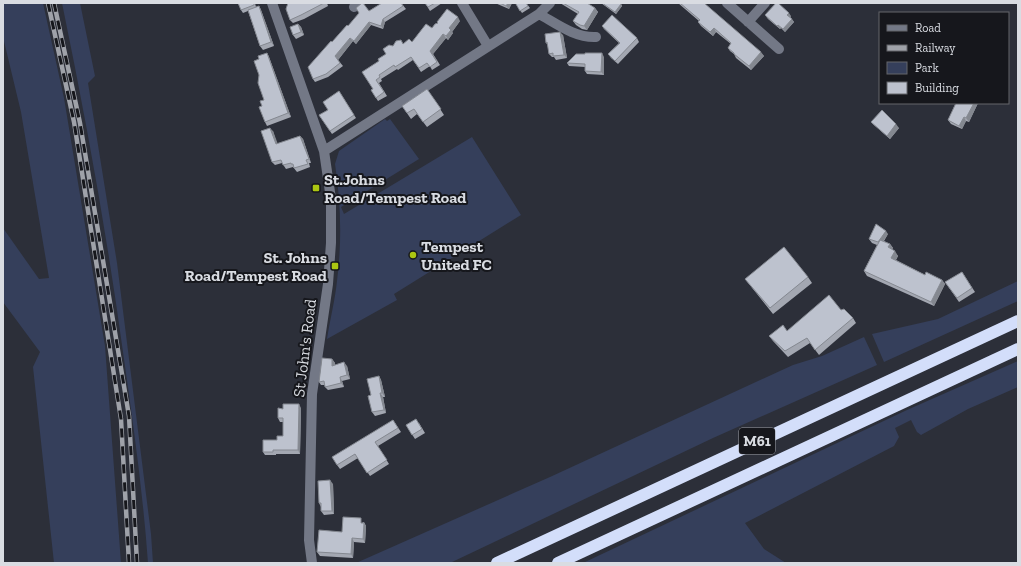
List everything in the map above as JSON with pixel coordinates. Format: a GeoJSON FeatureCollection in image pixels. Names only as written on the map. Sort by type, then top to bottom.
{"type":"FeatureCollection","features":[{"type":"Feature","properties":{"kind":"highway","name":"M61"},"geometry":{"type":"LineString","coordinates":[[497,563],[1018,321]]}},
{"type":"Feature","properties":{"kind":"highway","name":"M61"},"geometry":{"type":"LineString","coordinates":[[558,563],[1018,349]]}},
{"type":"Feature","properties":{"kind":"street","name":"St John's Road"},"geometry":{"type":"LineString","coordinates":[[272,3],[324,151],[331,199],[331,243],[328,284],[312,394],[309,540],[312,563]]}},
{"type":"Feature","properties":{"kind":"street"},"geometry":{"type":"LineString","coordinates":[[462,3],[488,46]]}},
{"type":"Feature","properties":{"kind":"street"},"geometry":{"type":"LineString","coordinates":[[324,151],[539,14],[550,3]]}},
{"type":"Feature","properties":{"kind":"street"},"geometry":{"type":"LineString","coordinates":[[727,3],[779,49]]}},
{"type":"Feature","properties":{"kind":"street"},"geometry":{"type":"LineString","coordinates":[[748,22],[765,3]]}},
{"type":"Feature","properties":{"kind":"street"},"geometry":{"type":"LineString","coordinates":[[539,14],[578,35],[596,37]]}},
{"type":"Feature","properties":{"kind":"green space"},"geometry":{"type":"Polygon","coordinates":[[[3,3],[43,3],[64,98],[105,346],[121,563],[54,563],[33,367],[40,352],[3,302],[3,228],[39,279],[49,278],[21,112],[3,37],[3,3]]]}},
{"type":"Feature","properties":{"kind":"green space"},"geometry":{"type":"Polygon","coordinates":[[[62,3],[80,3],[95,76],[88,83],[117,263],[151,534],[153,563],[148,563],[127,378],[110,264],[88,134],[62,3]]]}},
{"type":"Feature","properties":{"kind":"green space","name":"Tempest United FC"},"geometry":{"type":"Polygon","coordinates":[[[385,119],[387,121],[390,119],[419,159],[341,207],[344,214],[472,137],[521,215],[394,294],[397,300],[327,339],[336,288],[340,252],[340,208],[335,164],[339,151],[385,119]]]}},
{"type":"Feature","properties":{"kind":"green space"},"geometry":{"type":"Polygon","coordinates":[[[1018,281],[1018,301],[884,362],[872,334],[938,319],[1018,281]]]}},
{"type":"Feature","properties":{"kind":"green space"},"geometry":{"type":"Polygon","coordinates":[[[864,337],[877,365],[713,438],[450,563],[356,563],[550,477],[793,365],[822,356],[864,337]]]}},
{"type":"Feature","properties":{"kind":"green space"},"geometry":{"type":"Polygon","coordinates":[[[1018,361],[1018,387],[968,409],[921,435],[917,432],[911,420],[895,428],[899,437],[894,446],[745,523],[764,549],[786,563],[583,563],[907,410],[1018,361]]]}},
{"type":"Feature","properties":{"kind":"building"},"geometry":{"type":"Polygon","coordinates":[[[238,3],[254,3],[254,5],[241,10],[238,3]]]}},
{"type":"Feature","properties":{"kind":"building"},"geometry":{"type":"Polygon","coordinates":[[[288,3],[324,3],[290,20],[286,9],[288,3]]]}},
{"type":"Feature","properties":{"kind":"building"},"geometry":{"type":"Polygon","coordinates":[[[362,3],[369,11],[382,3],[401,3],[403,6],[383,19],[381,26],[369,22],[354,41],[350,38],[335,56],[340,63],[326,74],[313,79],[308,67],[359,13],[356,8],[362,3]]]}},
{"type":"Feature","properties":{"kind":"building"},"geometry":{"type":"Polygon","coordinates":[[[425,3],[435,3],[428,7],[425,3]]]}},
{"type":"Feature","properties":{"kind":"building"},"geometry":{"type":"Polygon","coordinates":[[[500,3],[508,3],[506,6],[500,3]]]}},
{"type":"Feature","properties":{"kind":"building"},"geometry":{"type":"Polygon","coordinates":[[[526,3],[528,6],[520,11],[516,4],[526,3]]]}},
{"type":"Feature","properties":{"kind":"building"},"geometry":{"type":"Polygon","coordinates":[[[563,3],[587,3],[595,8],[584,26],[573,21],[579,12],[563,3]]]}},
{"type":"Feature","properties":{"kind":"building"},"geometry":{"type":"Polygon","coordinates":[[[602,3],[619,3],[621,4],[615,12],[602,3]]]}},
{"type":"Feature","properties":{"kind":"building"},"geometry":{"type":"Polygon","coordinates":[[[680,3],[704,3],[761,52],[749,66],[728,48],[731,43],[714,28],[710,32],[698,22],[700,20],[680,3]]]}},
{"type":"Feature","properties":{"kind":"building"},"geometry":{"type":"Polygon","coordinates":[[[776,3],[778,3],[789,13],[787,15],[792,19],[783,29],[778,25],[777,26],[765,15],[776,3]]]}},
{"type":"Feature","properties":{"kind":"building"},"geometry":{"type":"Polygon","coordinates":[[[259,6],[271,42],[260,46],[248,10],[259,6]]]}},
{"type":"Feature","properties":{"kind":"building"},"geometry":{"type":"Polygon","coordinates":[[[447,9],[458,17],[449,28],[451,30],[446,36],[443,34],[430,51],[437,62],[430,67],[427,63],[419,68],[411,57],[395,67],[394,65],[379,75],[380,77],[376,80],[384,92],[376,98],[371,90],[373,89],[362,72],[379,61],[378,59],[386,54],[383,49],[389,45],[393,46],[396,41],[401,40],[403,44],[409,39],[412,42],[426,24],[432,28],[438,23],[437,22],[447,9]]]}},
{"type":"Feature","properties":{"kind":"building"},"geometry":{"type":"Polygon","coordinates":[[[612,15],[637,38],[615,61],[608,54],[620,43],[602,26],[612,15]]]}},
{"type":"Feature","properties":{"kind":"building"},"geometry":{"type":"Polygon","coordinates":[[[298,24],[301,32],[293,35],[290,27],[298,24]]]}},
{"type":"Feature","properties":{"kind":"building"},"geometry":{"type":"Polygon","coordinates":[[[560,32],[564,55],[553,56],[553,53],[549,54],[545,34],[560,32]]]}},
{"type":"Feature","properties":{"kind":"building"},"geometry":{"type":"Polygon","coordinates":[[[267,53],[288,113],[265,122],[259,107],[262,106],[260,101],[264,100],[258,83],[259,75],[254,61],[259,59],[258,56],[267,53]]]}},
{"type":"Feature","properties":{"kind":"building"},"geometry":{"type":"Polygon","coordinates":[[[602,53],[601,72],[585,71],[585,64],[567,63],[576,54],[602,53]]]}},
{"type":"Feature","properties":{"kind":"building"},"geometry":{"type":"Polygon","coordinates":[[[427,89],[441,109],[423,122],[414,109],[407,113],[402,106],[427,89]]]}},
{"type":"Feature","properties":{"kind":"building"},"geometry":{"type":"Polygon","coordinates":[[[339,91],[354,115],[330,131],[319,115],[328,110],[323,102],[339,91]]]}},
{"type":"Feature","properties":{"kind":"building"},"geometry":{"type":"Polygon","coordinates":[[[956,104],[973,104],[966,118],[964,117],[959,126],[948,120],[956,104]]]}},
{"type":"Feature","properties":{"kind":"building"},"geometry":{"type":"Polygon","coordinates":[[[882,110],[896,124],[887,136],[871,122],[882,110]]]}},
{"type":"Feature","properties":{"kind":"building"},"geometry":{"type":"Polygon","coordinates":[[[270,128],[276,144],[300,136],[309,159],[306,160],[308,164],[294,168],[293,164],[291,163],[283,165],[281,160],[272,162],[261,131],[270,128]]]}},
{"type":"Feature","properties":{"kind":"building"},"geometry":{"type":"Polygon","coordinates":[[[876,224],[886,231],[878,242],[869,239],[876,224]]]}},
{"type":"Feature","properties":{"kind":"building"},"geometry":{"type":"Polygon","coordinates":[[[880,240],[890,244],[888,247],[895,251],[891,258],[925,275],[926,272],[942,280],[931,302],[864,271],[880,240]]]}},
{"type":"Feature","properties":{"kind":"building"},"geometry":{"type":"Polygon","coordinates":[[[784,247],[808,277],[770,308],[745,279],[784,247]]]}},
{"type":"Feature","properties":{"kind":"building"},"geometry":{"type":"Polygon","coordinates":[[[962,272],[972,288],[957,298],[945,282],[962,272]]]}},
{"type":"Feature","properties":{"kind":"building"},"geometry":{"type":"Polygon","coordinates":[[[829,295],[841,310],[844,309],[853,318],[815,350],[807,338],[785,351],[769,336],[783,325],[787,331],[829,295]]]}},
{"type":"Feature","properties":{"kind":"building"},"geometry":{"type":"Polygon","coordinates":[[[322,358],[332,359],[332,366],[344,362],[347,375],[340,377],[341,383],[325,387],[324,381],[319,382],[322,358]]]}},
{"type":"Feature","properties":{"kind":"building"},"geometry":{"type":"Polygon","coordinates":[[[379,376],[382,393],[380,393],[384,410],[372,412],[368,396],[371,395],[367,379],[379,376]]]}},
{"type":"Feature","properties":{"kind":"building"},"geometry":{"type":"Polygon","coordinates":[[[283,404],[299,404],[298,450],[273,450],[273,452],[263,452],[263,440],[277,440],[277,436],[283,436],[283,418],[278,418],[278,408],[283,409],[283,404]]]}},
{"type":"Feature","properties":{"kind":"building"},"geometry":{"type":"Polygon","coordinates":[[[416,419],[422,429],[412,435],[406,425],[416,419]]]}},
{"type":"Feature","properties":{"kind":"building"},"geometry":{"type":"Polygon","coordinates":[[[393,420],[398,428],[375,442],[387,460],[367,473],[355,454],[337,465],[332,457],[393,420]]]}},
{"type":"Feature","properties":{"kind":"building"},"geometry":{"type":"Polygon","coordinates":[[[330,480],[332,511],[321,511],[318,481],[330,480]]]}},
{"type":"Feature","properties":{"kind":"building"},"geometry":{"type":"Polygon","coordinates":[[[343,517],[361,518],[361,523],[364,523],[363,539],[352,538],[351,554],[317,552],[319,530],[342,532],[343,517]]]}},
{"type":"Feature","properties":{"kind":"railway"},"geometry":{"type":"LineString","coordinates":[[48,3],[74,122],[121,419],[129,563]]}},
{"type":"Feature","properties":{"kind":"railway"},"geometry":{"type":"LineString","coordinates":[[54,3],[80,123],[129,416],[137,563]]}},
{"type":"Feature","properties":{"kind":"place","name":"St.Johns Road/Tempest Road"},"geometry":{"type":"Point","coordinates":[316,188]}},
{"type":"Feature","properties":{"kind":"place","name":"Tempest United FC"},"geometry":{"type":"Point","coordinates":[413,255]}},
{"type":"Feature","properties":{"kind":"place","name":"St. Johns Road/Tempest Road"},"geometry":{"type":"Point","coordinates":[335,266]}}]}
